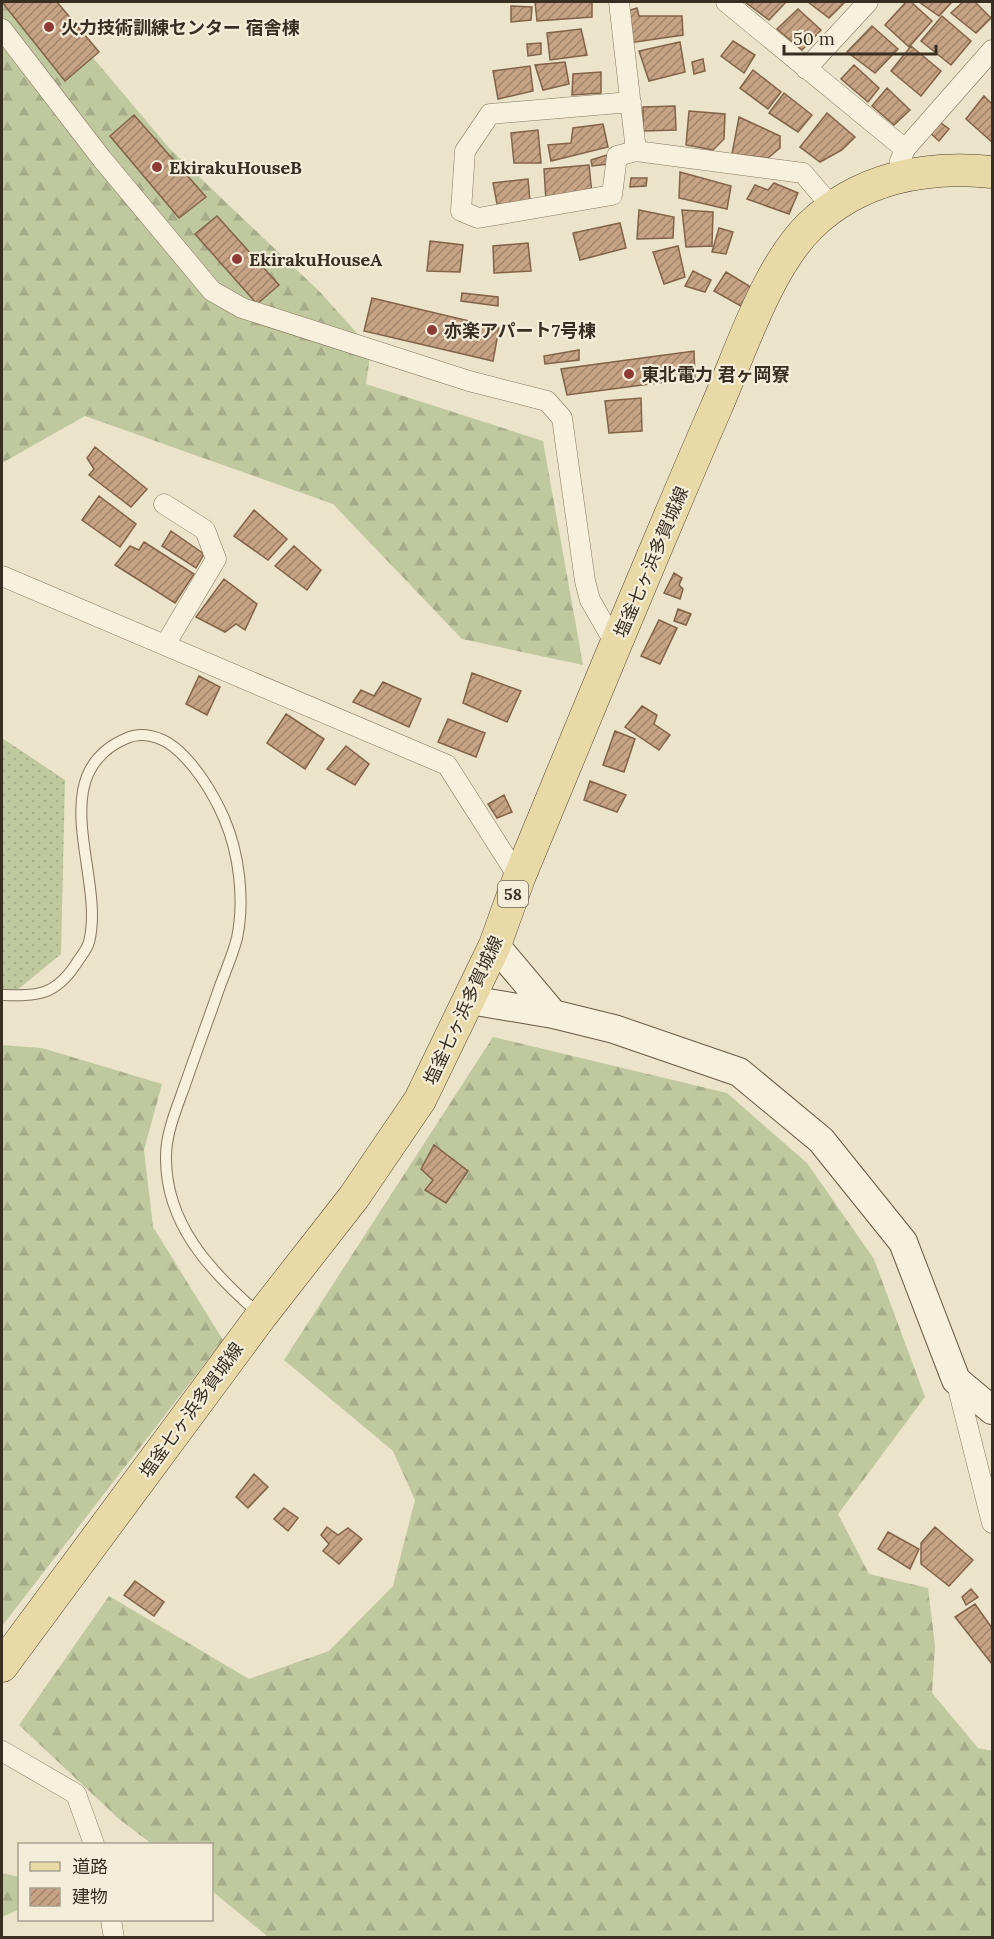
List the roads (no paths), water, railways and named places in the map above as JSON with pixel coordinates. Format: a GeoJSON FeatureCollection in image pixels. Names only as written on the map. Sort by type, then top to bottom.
{"type":"FeatureCollection","features":[{"type":"Feature","properties":{"kind":"main road","name":"塩釜七ヶ浜多賀城線"},"geometry":{"type":"LineString","coordinates":[[2,1666],[261,1316],[354,1197],[420,1100],[495,945],[519,878],[616,645],[777,272],[792,247],[810,226],[832,207],[854,194],[894,177],[926,171],[965,169],[993,172]]}},
{"type":"Feature","properties":{"kind":"street"},"geometry":{"type":"LineString","coordinates":[[619,2],[636,151]]}},
{"type":"Feature","properties":{"kind":"street"},"geometry":{"type":"LineString","coordinates":[[726,2],[905,149]]}},
{"type":"Feature","properties":{"kind":"street"},"geometry":{"type":"LineString","coordinates":[[806,69],[868,2]]}},
{"type":"Feature","properties":{"kind":"street"},"geometry":{"type":"LineString","coordinates":[[2,29],[102,159],[212,291],[242,308],[469,381],[547,400],[556,408],[562,418],[585,581],[590,600],[616,645]]}},
{"type":"Feature","properties":{"kind":"street"},"geometry":{"type":"LineString","coordinates":[[894,177],[905,149],[993,50]]}},
{"type":"Feature","properties":{"kind":"street"},"geometry":{"type":"LineString","coordinates":[[631,102],[489,114],[465,151],[461,211],[478,218],[612,195],[617,156],[636,151],[802,173],[832,207]]}},
{"type":"Feature","properties":{"kind":"street"},"geometry":{"type":"LineString","coordinates":[[164,504],[205,530],[216,559],[165,645]]}},
{"type":"Feature","properties":{"kind":"street"},"geometry":{"type":"LineString","coordinates":[[2,576],[447,765],[519,878]]}},
{"type":"Feature","properties":{"kind":"street"},"geometry":{"type":"LineString","coordinates":[[495,945],[553,1014]]}},
{"type":"Feature","properties":{"kind":"street"},"geometry":{"type":"LineString","coordinates":[[470,1000],[553,1014],[614,1029],[740,1072],[820,1140],[903,1242],[956,1380],[993,1523]]}},
{"type":"Feature","properties":{"kind":"street"},"geometry":{"type":"LineString","coordinates":[[956,1380],[993,1410]]}},
{"type":"Feature","properties":{"kind":"street"},"geometry":{"type":"LineString","coordinates":[[2,1751],[76,1794],[93,1843]]}},
{"type":"Feature","properties":{"kind":"street"},"geometry":{"type":"LineString","coordinates":[[111,1921],[114,1938]]}},
{"type":"Feature","properties":{"kind":"lane"},"geometry":{"type":"LineString","coordinates":[[2,995],[32,996],[55,989],[88,945],[92,923],[81,803],[84,783],[96,759],[116,743],[133,735],[156,736],[175,748],[200,777],[219,806],[231,834],[240,904],[237,939],[175,1115],[166,1155],[170,1185],[181,1225],[201,1256],[227,1286],[261,1316]]}},
{"type":"Feature","properties":{"kind":"place","name":"火力技術訓練センター 宿舎棟"},"geometry":{"type":"Point","coordinates":[49,27]}},
{"type":"Feature","properties":{"kind":"place","name":"EkirakuHouseB"},"geometry":{"type":"Point","coordinates":[157,167]}},
{"type":"Feature","properties":{"kind":"place","name":"EkirakuHouseA"},"geometry":{"type":"Point","coordinates":[237,259]}},
{"type":"Feature","properties":{"kind":"place","name":"亦楽アパート7号棟"},"geometry":{"type":"Point","coordinates":[432,330]}},
{"type":"Feature","properties":{"kind":"place","name":"東北電力 君ヶ岡寮"},"geometry":{"type":"Point","coordinates":[629,374]}}]}
